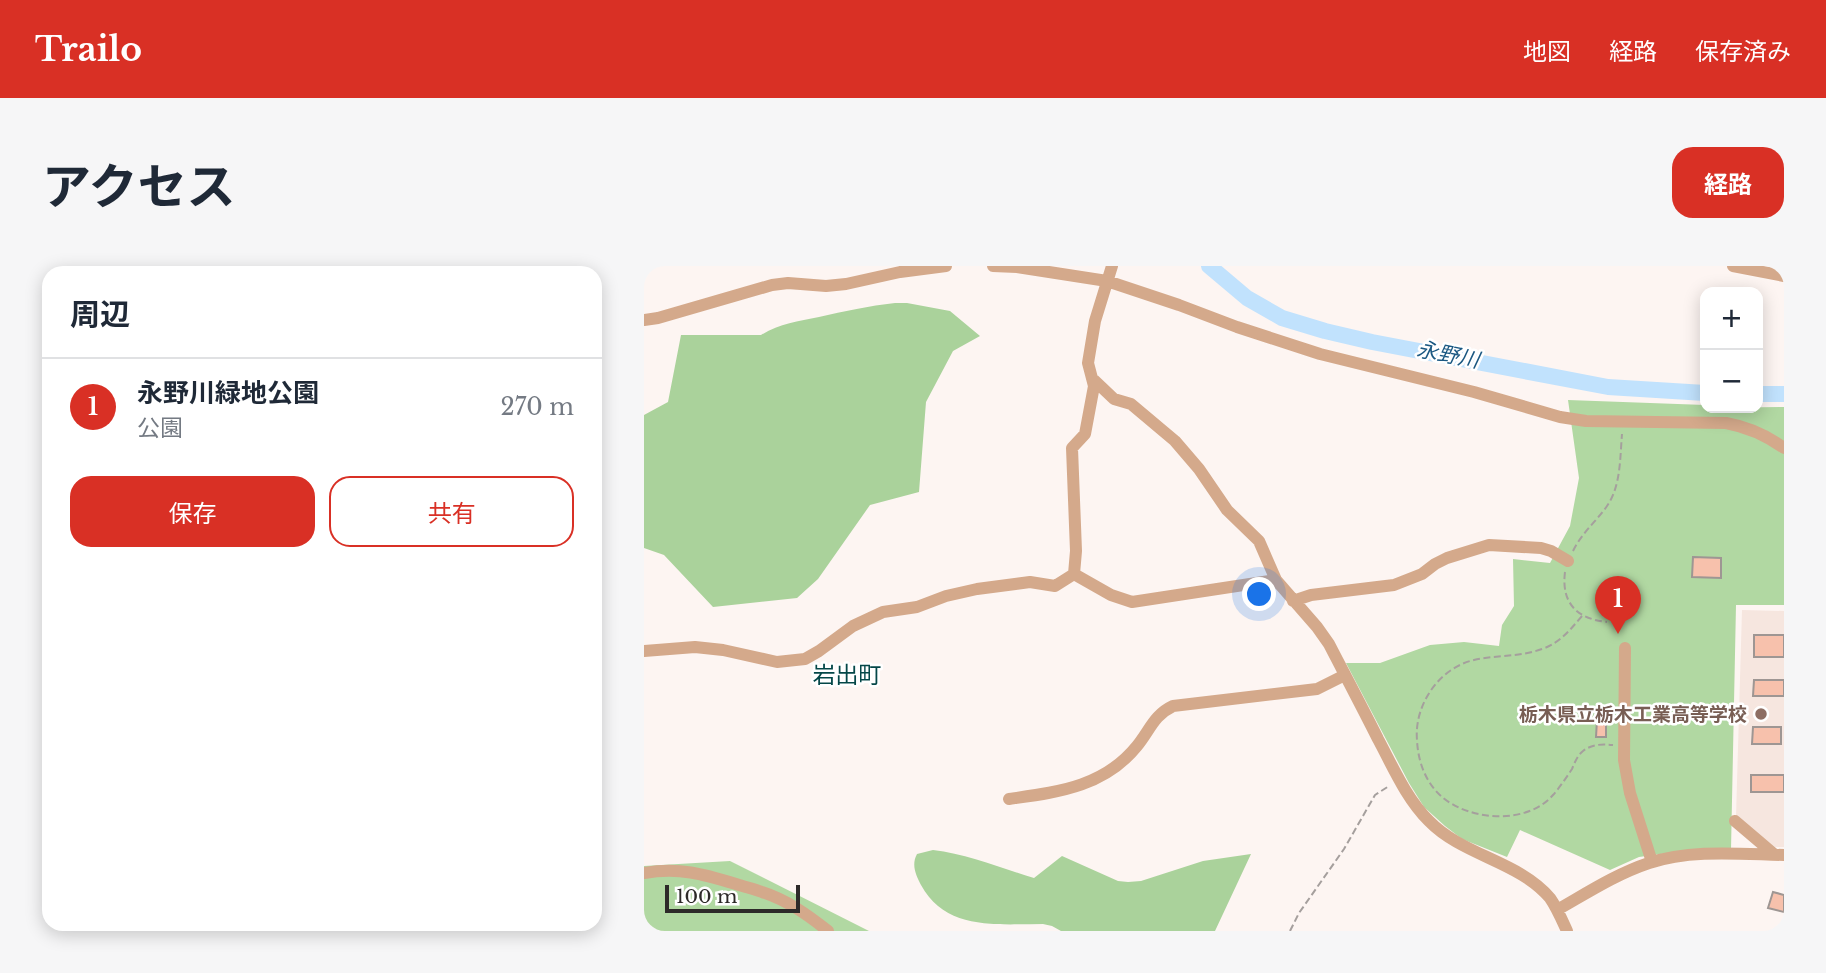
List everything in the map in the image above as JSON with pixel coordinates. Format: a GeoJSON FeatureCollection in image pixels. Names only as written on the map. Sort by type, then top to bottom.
{"type":"FeatureCollection","features":[{"type":"Feature","properties":{"kind":"street"},"geometry":{"type":"LineString","coordinates":[[644,320],[772,285],[846,284],[900,272],[946,266]]}},
{"type":"Feature","properties":{"kind":"street"},"geometry":{"type":"LineString","coordinates":[[993,266],[1017,267],[1107,281],[1237,327],[1333,357],[1474,392],[1560,417],[1586,421],[1704,422],[1735,425],[1758,432],[1784,448]]}},
{"type":"Feature","properties":{"kind":"street"},"geometry":{"type":"LineString","coordinates":[[1046,266],[1058,273]]}},
{"type":"Feature","properties":{"kind":"street"},"geometry":{"type":"LineString","coordinates":[[1074,575],[1076,551],[1072,448],[1085,434],[1094,386],[1088,363],[1095,321],[1112,266]]}},
{"type":"Feature","properties":{"kind":"street"},"geometry":{"type":"LineString","coordinates":[[1732,266],[1784,276]]}},
{"type":"Feature","properties":{"kind":"street"},"geometry":{"type":"LineString","coordinates":[[1094,380],[1114,399],[1131,404],[1175,441],[1199,469],[1227,510],[1259,541],[1276,580],[1317,627],[1328,644],[1399,780],[1427,819],[1443,834],[1462,846],[1524,877],[1549,898],[1567,931]]}},
{"type":"Feature","properties":{"kind":"street"},"geometry":{"type":"LineString","coordinates":[[1293,601],[1311,595],[1394,585],[1422,574],[1447,558],[1489,545],[1541,548],[1568,561]]}},
{"type":"Feature","properties":{"kind":"street"},"geometry":{"type":"LineString","coordinates":[[1074,575],[1111,595],[1132,602],[1276,580]]}},
{"type":"Feature","properties":{"kind":"street"},"geometry":{"type":"LineString","coordinates":[[644,651],[695,647],[777,662],[805,659],[853,626],[883,612],[917,607],[946,596],[977,589],[1030,582],[1055,586],[1074,575]]}},
{"type":"Feature","properties":{"kind":"street"},"geometry":{"type":"LineString","coordinates":[[1625,648],[1624,760],[1630,793],[1652,862]]}},
{"type":"Feature","properties":{"kind":"street"},"geometry":{"type":"LineString","coordinates":[[1009,799],[1074,788],[1100,778],[1136,747],[1161,712],[1173,706],[1317,689],[1345,675]]}},
{"type":"Feature","properties":{"kind":"street"},"geometry":{"type":"LineString","coordinates":[[1735,821],[1779,855]]}},
{"type":"Feature","properties":{"kind":"street"},"geometry":{"type":"LineString","coordinates":[[1557,911],[1616,876],[1652,862],[1687,855],[1779,855]]}},
{"type":"Feature","properties":{"kind":"street"},"geometry":{"type":"LineString","coordinates":[[644,873],[692,872],[763,892],[785,901],[828,931]]}},
{"type":"Feature","properties":{"kind":"path"},"geometry":{"type":"LineString","coordinates":[[1606,622],[1593,621],[1575,611],[1564,588],[1565,569],[1580,537],[1608,505],[1616,487],[1623,421]]}},
{"type":"Feature","properties":{"kind":"path"},"geometry":{"type":"LineString","coordinates":[[1582,616],[1566,636],[1543,649],[1473,660],[1444,676],[1430,690],[1419,719],[1416,733],[1420,763],[1432,786],[1450,804],[1468,812],[1507,816],[1532,810],[1551,797],[1564,781],[1578,755],[1586,749],[1595,745],[1623,745]]}},
{"type":"Feature","properties":{"kind":"path"},"geometry":{"type":"LineString","coordinates":[[1290,931],[1375,795],[1399,780]]}},
{"type":"Feature","properties":{"kind":"shaded area","name":"栃木県立栃木工業高等学校"},"geometry":{"type":"Polygon","coordinates":[[[1742,610],[1784,611],[1784,847],[1775,847],[1736,817],[1742,610]]]}},
{"type":"Feature","properties":{"kind":"green space"},"geometry":{"type":"Polygon","coordinates":[[[895,303],[950,311],[980,336],[953,351],[926,402],[919,492],[870,505],[818,579],[797,598],[713,607],[664,555],[644,548],[644,415],[668,402],[681,335],[761,335],[796,322],[895,303]]]}},
{"type":"Feature","properties":{"kind":"green space"},"geometry":{"type":"Polygon","coordinates":[[[1568,400],[1700,405],[1700,413],[1763,413],[1763,407],[1784,407],[1784,605],[1736,605],[1731,850],[1639,857],[1610,870],[1520,830],[1507,857],[1462,839],[1424,807],[1346,663],[1380,663],[1430,645],[1464,642],[1499,646],[1502,625],[1514,606],[1513,559],[1550,563],[1570,526],[1579,478],[1568,400]]]}},
{"type":"Feature","properties":{"kind":"green space"},"geometry":{"type":"Polygon","coordinates":[[[933,850],[971,858],[1034,878],[1062,856],[1118,881],[1128,882],[1141,881],[1203,861],[1251,854],[1215,931],[1061,931],[1043,924],[974,922],[958,918],[944,910],[921,885],[915,870],[917,854],[933,850]]]}},
{"type":"Feature","properties":{"kind":"green space"},"geometry":{"type":"Polygon","coordinates":[[[730,861],[869,931],[644,931],[644,866],[730,861]]]}},
{"type":"Feature","properties":{"kind":"building"},"geometry":{"type":"Polygon","coordinates":[[[1693,557],[1721,558],[1721,578],[1692,577],[1693,557]]]}},
{"type":"Feature","properties":{"kind":"building"},"geometry":{"type":"Polygon","coordinates":[[[1754,635],[1784,635],[1784,657],[1754,657],[1754,635]]]}},
{"type":"Feature","properties":{"kind":"building"},"geometry":{"type":"Polygon","coordinates":[[[1754,680],[1784,680],[1784,696],[1753,696],[1754,680]]]}},
{"type":"Feature","properties":{"kind":"building"},"geometry":{"type":"Polygon","coordinates":[[[1597,720],[1606,720],[1606,737],[1596,737],[1597,720]]]}},
{"type":"Feature","properties":{"kind":"building"},"geometry":{"type":"Polygon","coordinates":[[[1753,727],[1781,727],[1781,744],[1752,744],[1753,727]]]}},
{"type":"Feature","properties":{"kind":"building"},"geometry":{"type":"Polygon","coordinates":[[[1751,775],[1784,775],[1784,792],[1751,792],[1751,775]]]}},
{"type":"Feature","properties":{"kind":"building"},"geometry":{"type":"Polygon","coordinates":[[[1773,892],[1784,895],[1784,912],[1768,908],[1773,892]]]}},
{"type":"Feature","properties":{"kind":"waterway","name":"永野川"},"geometry":{"type":"LineString","coordinates":[[1209,266],[1247,298],[1282,318],[1325,331],[1608,387],[1700,393]]}},
{"type":"Feature","properties":{"kind":"waterway","name":"永野川"},"geometry":{"type":"LineString","coordinates":[[1763,394],[1784,394]]}},
{"type":"Feature","properties":{"kind":"place","name":"永野川緑地公園"},"geometry":{"type":"Point","coordinates":[1618,634]}},
{"type":"Feature","properties":{"kind":"place","name":"栃木県立栃木工業高等学校"},"geometry":{"type":"Point","coordinates":[1761,714]}},
{"type":"Feature","properties":{"kind":"district","name":"岩出町"},"geometry":{"type":"Point","coordinates":[847,675]}}]}
